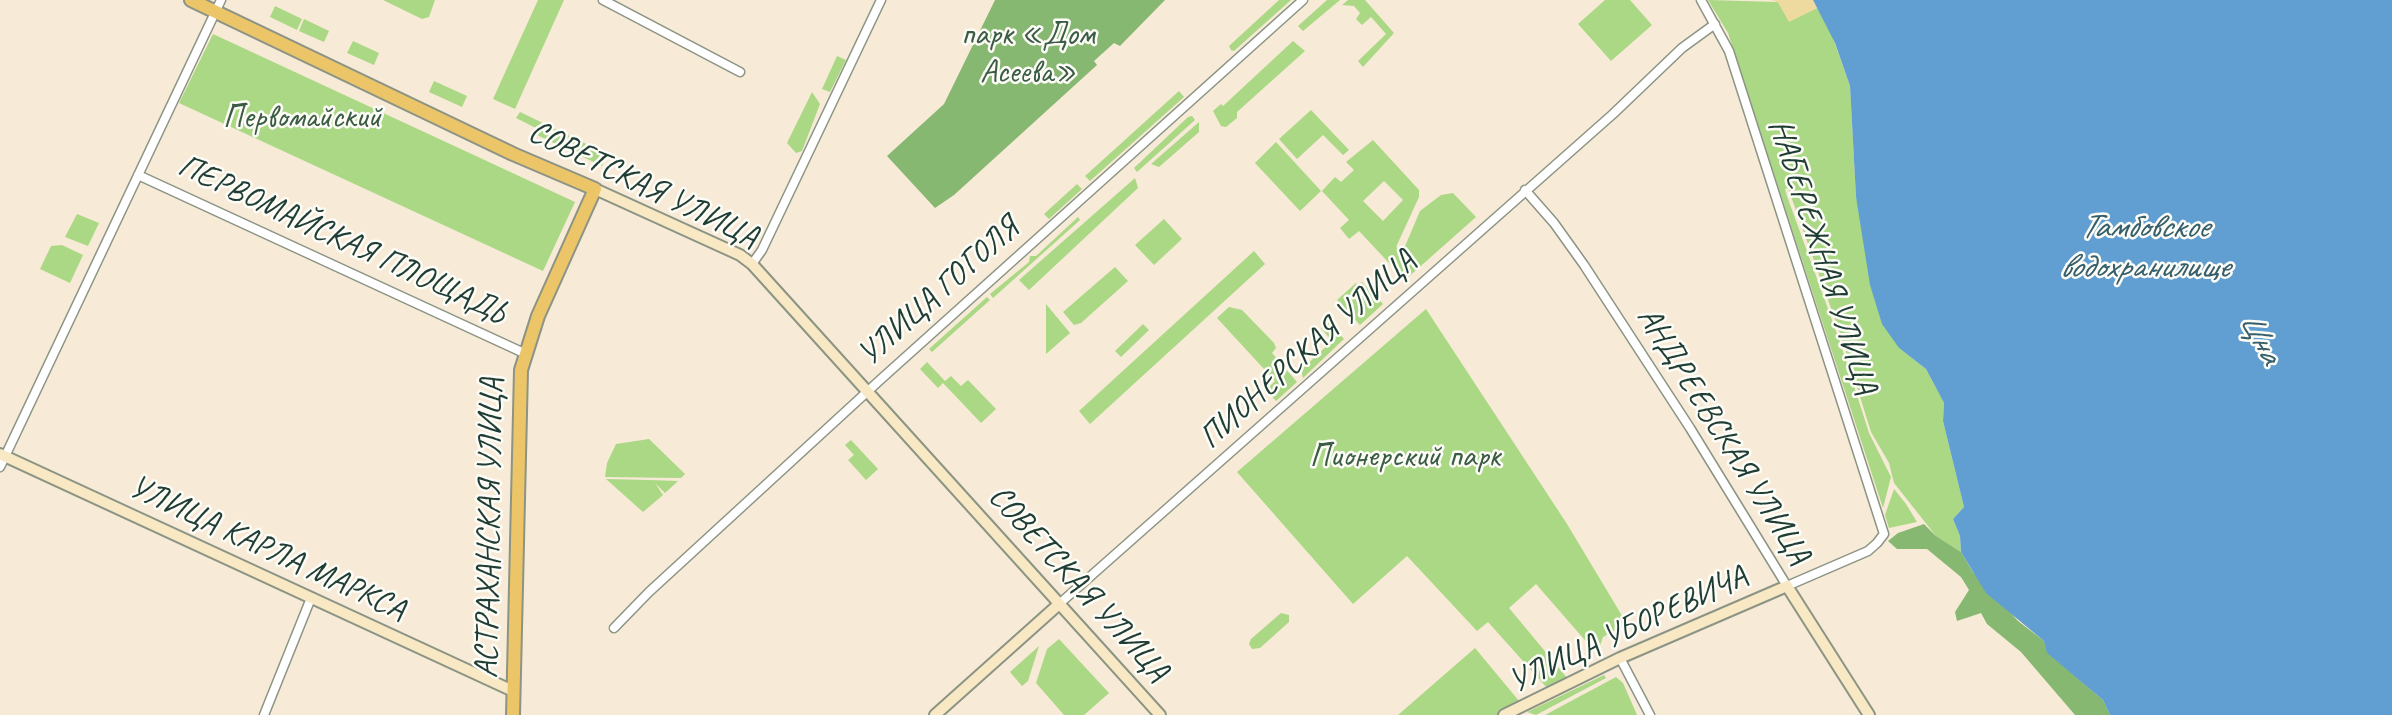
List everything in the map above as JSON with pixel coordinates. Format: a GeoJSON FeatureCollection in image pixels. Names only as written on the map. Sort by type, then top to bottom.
{"type":"FeatureCollection","features":[{"type":"Feature","properties":{"kind":"main road","name":"СОВЕТСКАЯ УЛИЦА"},"geometry":{"type":"LineString","coordinates":[[191,0],[218,6],[513,154],[740,255],[752,264],[1160,715]]}},
{"type":"Feature","properties":{"kind":"main road","name":"АСТРАХАНСКАЯ УЛИЦА"},"geometry":{"type":"LineString","coordinates":[[513,715],[518,397],[524,353],[595,189]]}},
{"type":"Feature","properties":{"kind":"main road","name":"УЛИЦА КАРЛА МАРКСА"},"geometry":{"type":"LineString","coordinates":[[2,455],[513,691]]}},
{"type":"Feature","properties":{"kind":"main road","name":"УЛИЦА УБОРЕВИЧА"},"geometry":{"type":"LineString","coordinates":[[1504,715],[1620,658],[1787,586]]}},
{"type":"Feature","properties":{"kind":"main road","name":"АНДРЕЕВСКАЯ УЛИЦА"},"geometry":{"type":"LineString","coordinates":[[1787,586],[1869,715]]}},
{"type":"Feature","properties":{"kind":"main road","name":"ПИОНЕРСКАЯ УЛИЦА"},"geometry":{"type":"LineString","coordinates":[[935,715],[1058,605]]}},
{"type":"Feature","properties":{"kind":"street"},"geometry":{"type":"LineString","coordinates":[[603,0],[740,72]]}},
{"type":"Feature","properties":{"kind":"street"},"geometry":{"type":"LineString","coordinates":[[752,264],[762,250],[881,0]]}},
{"type":"Feature","properties":{"kind":"street","name":"УЛИЦА ГОГОЛЯ"},"geometry":{"type":"LineString","coordinates":[[614,628],[649,592],[866,393],[1303,0]]}},
{"type":"Feature","properties":{"kind":"street","name":"НАБЕРЕЖНАЯ УЛИЦА"},"geometry":{"type":"LineString","coordinates":[[1700,0],[1728,51],[1884,534]]}},
{"type":"Feature","properties":{"kind":"street"},"geometry":{"type":"LineString","coordinates":[[0,467],[2,455],[218,6]]}},
{"type":"Feature","properties":{"kind":"street","name":"ПИОНЕРСКАЯ УЛИЦА"},"geometry":{"type":"LineString","coordinates":[[1058,605],[1682,48],[1715,24]]}},
{"type":"Feature","properties":{"kind":"street","name":"ПЕРВОМАЙСКАЯ ПЛОЩАДЬ"},"geometry":{"type":"LineString","coordinates":[[138,175],[524,353]]}},
{"type":"Feature","properties":{"kind":"street","name":"АНДРЕЕВСКАЯ УЛИЦА"},"geometry":{"type":"LineString","coordinates":[[1525,190],[1554,223],[1612,308],[1787,586]]}},
{"type":"Feature","properties":{"kind":"street","name":"УЛИЦА УБОРЕВИЧА"},"geometry":{"type":"LineString","coordinates":[[1787,586],[1867,551],[1884,534]]}},
{"type":"Feature","properties":{"kind":"street"},"geometry":{"type":"LineString","coordinates":[[264,715],[311,598]]}},
{"type":"Feature","properties":{"kind":"street"},"geometry":{"type":"LineString","coordinates":[[1620,658],[1650,715]]}},
{"type":"Feature","properties":{"kind":"green space"},"geometry":{"type":"Polygon","coordinates":[[[383,0],[435,0],[429,17],[422,19],[383,0]]]}},
{"type":"Feature","properties":{"kind":"green space"},"geometry":{"type":"Polygon","coordinates":[[[538,0],[564,0],[515,109],[493,99],[538,0]]]}},
{"type":"Feature","properties":{"kind":"green space","name":"парк «Дом Асеева»"},"geometry":{"type":"Polygon","coordinates":[[[995,0],[1165,0],[1120,46],[1114,43],[1094,61],[1097,65],[954,195],[935,208],[887,156],[944,104],[995,0]]]}},
{"type":"Feature","properties":{"kind":"green space"},"geometry":{"type":"Polygon","coordinates":[[[1279,0],[1291,0],[1234,51],[1231,50],[1229,46],[1279,0]]]}},
{"type":"Feature","properties":{"kind":"green space"},"geometry":{"type":"Polygon","coordinates":[[[1327,0],[1340,0],[1303,31],[1298,26],[1327,0]]]}},
{"type":"Feature","properties":{"kind":"green space"},"geometry":{"type":"Polygon","coordinates":[[[1348,0],[1365,0],[1394,33],[1363,67],[1358,61],[1386,34],[1371,17],[1362,25],[1356,19],[1360,13],[1354,6],[1342,5],[1348,0]]]}},
{"type":"Feature","properties":{"kind":"green space"},"geometry":{"type":"Polygon","coordinates":[[[1605,0],[1630,0],[1652,25],[1611,61],[1578,24],[1605,0]]]}},
{"type":"Feature","properties":{"kind":"green space"},"geometry":{"type":"Polygon","coordinates":[[[1708,0],[1778,2],[1789,21],[1817,8],[1829,27],[1850,86],[1856,197],[1899,348],[1926,369],[1944,403],[1943,421],[1964,507],[1953,519],[1960,536],[1961,552],[1936,536],[1894,483],[1889,463],[1871,432],[1842,339],[1788,188],[1785,189],[1787,196],[1840,342],[1869,433],[1891,477],[1883,508],[1728,33],[1708,0]]]}},
{"type":"Feature","properties":{"kind":"green space"},"geometry":{"type":"Polygon","coordinates":[[[275,6],[302,19],[297,30],[270,17],[275,6]]]}},
{"type":"Feature","properties":{"kind":"green space"},"geometry":{"type":"Polygon","coordinates":[[[304,19],[329,31],[324,42],[299,31],[304,19]]]}},
{"type":"Feature","properties":{"kind":"green space","name":"Первомайский"},"geometry":{"type":"Polygon","coordinates":[[[213,34],[575,202],[543,271],[179,103],[213,34]]]}},
{"type":"Feature","properties":{"kind":"green space"},"geometry":{"type":"Polygon","coordinates":[[[353,41],[379,53],[374,65],[347,53],[353,41]]]}},
{"type":"Feature","properties":{"kind":"green space"},"geometry":{"type":"Polygon","coordinates":[[[1293,41],[1305,51],[1237,112],[1237,118],[1226,127],[1221,126],[1213,111],[1221,104],[1223,106],[1293,41]]]}},
{"type":"Feature","properties":{"kind":"green space"},"geometry":{"type":"Polygon","coordinates":[[[837,56],[846,60],[830,92],[822,89],[837,56]]]}},
{"type":"Feature","properties":{"kind":"green space"},"geometry":{"type":"Polygon","coordinates":[[[434,81],[467,96],[462,107],[429,92],[434,81]]]}},
{"type":"Feature","properties":{"kind":"green space"},"geometry":{"type":"Polygon","coordinates":[[[1179,91],[1184,97],[1090,181],[1085,176],[1179,91]]]}},
{"type":"Feature","properties":{"kind":"green space"},"geometry":{"type":"Polygon","coordinates":[[[812,92],[820,104],[802,151],[796,153],[787,143],[812,92]]]}},
{"type":"Feature","properties":{"kind":"green space"},"geometry":{"type":"Polygon","coordinates":[[[1311,110],[1349,150],[1343,155],[1323,135],[1297,159],[1279,139],[1311,110]]]}},
{"type":"Feature","properties":{"kind":"green space"},"geometry":{"type":"Polygon","coordinates":[[[520,112],[607,154],[602,166],[535,134],[538,129],[516,118],[520,112]]]}},
{"type":"Feature","properties":{"kind":"green space"},"geometry":{"type":"Polygon","coordinates":[[[1192,116],[1195,120],[1137,172],[1134,168],[1192,116]]]}},
{"type":"Feature","properties":{"kind":"green space"},"geometry":{"type":"Polygon","coordinates":[[[1199,122],[1199,132],[1159,167],[1151,164],[1199,122]]]}},
{"type":"Feature","properties":{"kind":"green space"},"geometry":{"type":"Polygon","coordinates":[[[1373,140],[1419,190],[1419,197],[1396,247],[1403,251],[1420,211],[1441,195],[1453,193],[1476,217],[1405,280],[1359,231],[1349,239],[1340,228],[1349,220],[1322,191],[1335,177],[1341,182],[1354,170],[1346,162],[1373,140]],[[1384,181],[1363,201],[1383,221],[1403,200],[1384,181]]]}},
{"type":"Feature","properties":{"kind":"green space"},"geometry":{"type":"Polygon","coordinates":[[[1276,142],[1321,191],[1300,211],[1255,163],[1276,142]]]}},
{"type":"Feature","properties":{"kind":"green space"},"geometry":{"type":"Polygon","coordinates":[[[1135,178],[1138,188],[1029,290],[1019,280],[1135,178]]]}},
{"type":"Feature","properties":{"kind":"green space"},"geometry":{"type":"Polygon","coordinates":[[[1077,184],[1082,189],[1049,219],[1044,214],[1077,184]]]}},
{"type":"Feature","properties":{"kind":"green space"},"geometry":{"type":"Polygon","coordinates":[[[77,214],[99,223],[88,246],[65,237],[77,214]]]}},
{"type":"Feature","properties":{"kind":"green space"},"geometry":{"type":"Polygon","coordinates":[[[1078,217],[1080,220],[993,298],[990,294],[1029,262],[1030,256],[1036,256],[1078,217]]]}},
{"type":"Feature","properties":{"kind":"green space"},"geometry":{"type":"Polygon","coordinates":[[[1164,219],[1182,239],[1154,265],[1135,245],[1164,219]]]}},
{"type":"Feature","properties":{"kind":"green space"},"geometry":{"type":"Polygon","coordinates":[[[62,245],[83,255],[70,283],[40,269],[51,246],[62,245]]]}},
{"type":"Feature","properties":{"kind":"green space"},"geometry":{"type":"Polygon","coordinates":[[[1254,251],[1265,264],[1090,424],[1079,411],[1254,251]]]}},
{"type":"Feature","properties":{"kind":"green space"},"geometry":{"type":"Polygon","coordinates":[[[1115,267],[1128,281],[1081,323],[1074,325],[1063,312],[1115,267]]]}},
{"type":"Feature","properties":{"kind":"green space"},"geometry":{"type":"Polygon","coordinates":[[[1362,282],[1383,304],[1360,325],[1337,300],[1356,283],[1358,285],[1362,282]]]}},
{"type":"Feature","properties":{"kind":"green space"},"geometry":{"type":"Polygon","coordinates":[[[987,297],[990,300],[932,352],[929,349],[987,297]]]}},
{"type":"Feature","properties":{"kind":"green space"},"geometry":{"type":"Polygon","coordinates":[[[1046,304],[1070,333],[1046,354],[1046,304]]]}},
{"type":"Feature","properties":{"kind":"green space"},"geometry":{"type":"Polygon","coordinates":[[[1229,307],[1242,310],[1274,343],[1276,348],[1272,353],[1297,382],[1276,401],[1266,390],[1275,381],[1217,318],[1229,307]]]}},
{"type":"Feature","properties":{"kind":"green space","name":"Пионерский парк"},"geometry":{"type":"Polygon","coordinates":[[[1426,309],[1567,524],[1627,624],[1603,637],[1597,654],[1536,584],[1509,608],[1568,679],[1548,689],[1488,622],[1477,631],[1407,556],[1353,604],[1237,472],[1426,309]]]}},
{"type":"Feature","properties":{"kind":"green space"},"geometry":{"type":"Polygon","coordinates":[[[1328,322],[1344,339],[1303,378],[1301,370],[1332,341],[1321,328],[1328,322]]]}},
{"type":"Feature","properties":{"kind":"green space"},"geometry":{"type":"Polygon","coordinates":[[[1143,324],[1149,330],[1121,357],[1115,351],[1143,324]]]}},
{"type":"Feature","properties":{"kind":"green space"},"geometry":{"type":"Polygon","coordinates":[[[927,362],[945,381],[951,376],[961,386],[968,380],[996,409],[981,423],[943,383],[938,388],[920,369],[927,362]]]}},
{"type":"Feature","properties":{"kind":"green space"},"geometry":{"type":"Polygon","coordinates":[[[649,439],[685,474],[681,478],[605,477],[607,463],[616,444],[649,439]]]}},
{"type":"Feature","properties":{"kind":"green space"},"geometry":{"type":"Polygon","coordinates":[[[851,440],[878,469],[866,480],[848,460],[854,455],[845,445],[851,440]]]}},
{"type":"Feature","properties":{"kind":"green space"},"geometry":{"type":"Polygon","coordinates":[[[606,479],[678,481],[665,493],[655,483],[663,495],[643,512],[606,479]]]}},
{"type":"Feature","properties":{"kind":"green space"},"geometry":{"type":"Polygon","coordinates":[[[1894,489],[1917,522],[1889,528],[1885,515],[1894,489]]]}},
{"type":"Feature","properties":{"kind":"green space"},"geometry":{"type":"Polygon","coordinates":[[[1924,524],[1936,536],[1961,552],[1973,572],[2018,621],[2044,641],[2048,653],[2103,700],[2110,715],[2075,715],[2021,652],[1987,624],[1981,613],[1957,621],[1955,612],[1969,590],[1961,577],[1927,549],[1897,549],[1888,541],[1898,533],[1924,524]]]}},
{"type":"Feature","properties":{"kind":"green space"},"geometry":{"type":"Polygon","coordinates":[[[1281,613],[1289,615],[1289,622],[1260,648],[1252,649],[1249,644],[1251,639],[1281,613]]]}},
{"type":"Feature","properties":{"kind":"green space"},"geometry":{"type":"Polygon","coordinates":[[[1059,639],[1109,693],[1084,715],[1064,715],[1036,683],[1047,649],[1059,639]]]}},
{"type":"Feature","properties":{"kind":"green space"},"geometry":{"type":"Polygon","coordinates":[[[1039,646],[1028,681],[1022,686],[1010,672],[1039,646]]]}},
{"type":"Feature","properties":{"kind":"green space"},"geometry":{"type":"Polygon","coordinates":[[[1475,648],[1524,707],[1509,715],[1398,715],[1475,648]]]}},
{"type":"Feature","properties":{"kind":"green space"},"geometry":{"type":"Polygon","coordinates":[[[1604,675],[1606,678],[1536,715],[1527,712],[1604,675]]]}},
{"type":"Feature","properties":{"kind":"green space"},"geometry":{"type":"Polygon","coordinates":[[[1616,677],[1623,683],[1637,715],[1545,715],[1616,677]]]}},
{"type":"Feature","properties":{"kind":"sand"},"geometry":{"type":"Polygon","coordinates":[[[1771,0],[1813,0],[1817,8],[1789,22],[1778,2],[1771,0]]]}},
{"type":"Feature","properties":{"kind":"water","name":"Тамбовское водохранилище"},"geometry":{"type":"Polygon","coordinates":[[[1813,0],[2392,0],[2392,715],[2110,715],[2103,700],[2047,653],[2044,641],[1986,593],[1961,552],[1960,536],[1953,519],[1964,507],[1943,421],[1944,403],[1926,369],[1899,348],[1882,324],[1870,285],[1856,197],[1850,86],[1835,43],[1813,0]]]}},
{"type":"Feature","properties":{"kind":"water label","name":"Цна"},"geometry":{"type":"Point","coordinates":[2260,338]}}]}
